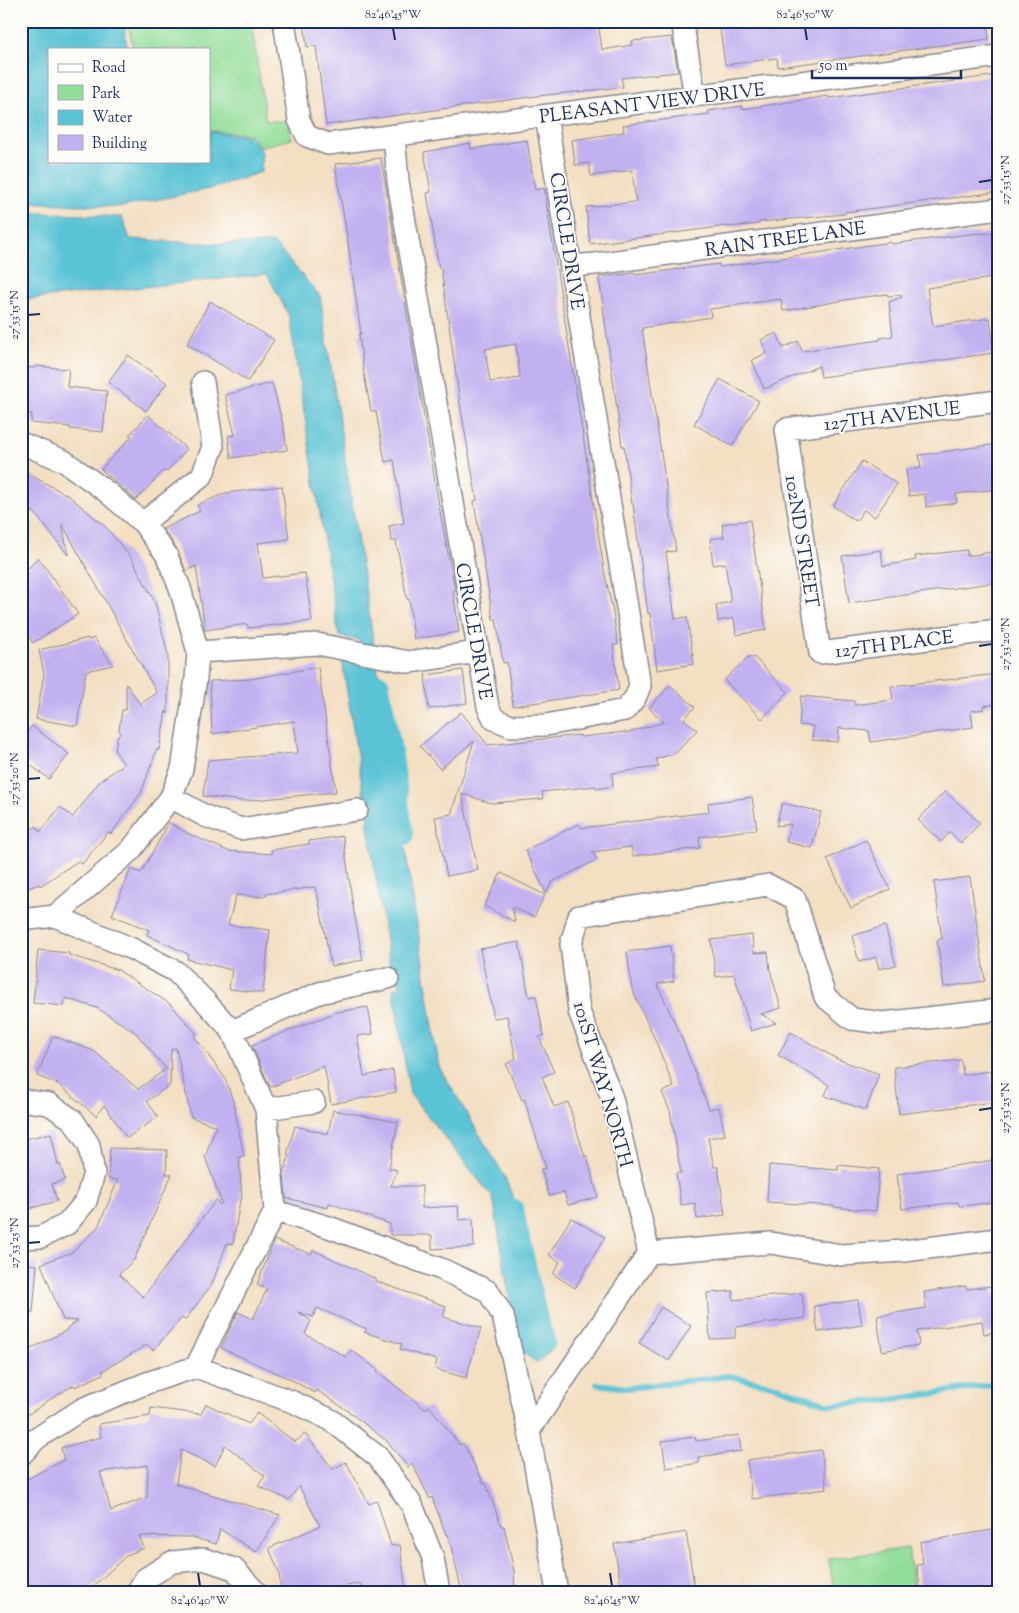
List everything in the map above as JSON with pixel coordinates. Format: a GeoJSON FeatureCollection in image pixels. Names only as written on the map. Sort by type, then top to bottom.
{"type":"FeatureCollection","features":[{"type":"Feature","properties":{"kind":"street","name":"PLEASANT VIEW DRIVE"},"geometry":{"type":"LineString","coordinates":[[284,21],[299,120],[307,136],[328,144],[998,56]]}},
{"type":"Feature","properties":{"kind":"street"},"geometry":{"type":"LineString","coordinates":[[682,21],[695,96]]}},
{"type":"Feature","properties":{"kind":"street","name":"CIRCLE DRIVE"},"geometry":{"type":"LineString","coordinates":[[394,136],[398,181],[488,707],[494,719],[511,726],[546,725],[625,710],[635,698],[640,686],[546,116]]}},
{"type":"Feature","properties":{"kind":"street","name":"RAIN TREE LANE"},"geometry":{"type":"LineString","coordinates":[[572,266],[998,209]]}},
{"type":"Feature","properties":{"kind":"street"},"geometry":{"type":"LineString","coordinates":[[143,523],[202,476],[213,447],[203,382]]}},
{"type":"Feature","properties":{"kind":"street","name":"127TH AVENUE"},"geometry":{"type":"LineString","coordinates":[[786,429],[998,401]]}},
{"type":"Feature","properties":{"kind":"street","name":"102ND STREET"},"geometry":{"type":"LineString","coordinates":[[786,429],[820,653]]}},
{"type":"Feature","properties":{"kind":"street"},"geometry":{"type":"LineString","coordinates":[[21,443],[64,461],[107,492],[143,523],[166,554],[180,588],[198,652],[196,679],[182,769],[172,797],[131,850],[55,916]]}},
{"type":"Feature","properties":{"kind":"street","name":"127TH PLACE"},"geometry":{"type":"LineString","coordinates":[[820,653],[998,630]]}},
{"type":"Feature","properties":{"kind":"street"},"geometry":{"type":"LineString","coordinates":[[198,652],[317,644],[409,662],[478,652]]}},
{"type":"Feature","properties":{"kind":"street"},"geometry":{"type":"LineString","coordinates":[[172,797],[205,816],[241,829],[357,810]]}},
{"type":"Feature","properties":{"kind":"street","name":"101ST WAY NORTH"},"geometry":{"type":"LineString","coordinates":[[649,1253],[612,1098],[579,1011],[571,944],[580,916],[768,885],[795,899],[825,997],[852,1019],[883,1023],[998,1010]]}},
{"type":"Feature","properties":{"kind":"street"},"geometry":{"type":"LineString","coordinates":[[21,920],[55,916],[130,948],[175,971],[232,1031],[266,1109],[275,1211],[196,1367]]}},
{"type":"Feature","properties":{"kind":"street"},"geometry":{"type":"LineString","coordinates":[[232,1031],[319,993],[388,978]]}},
{"type":"Feature","properties":{"kind":"street"},"geometry":{"type":"LineString","coordinates":[[21,1100],[49,1104],[73,1120],[89,1144],[94,1173],[86,1202],[67,1224],[41,1237],[21,1238]]}},
{"type":"Feature","properties":{"kind":"street"},"geometry":{"type":"LineString","coordinates":[[266,1109],[314,1102]]}},
{"type":"Feature","properties":{"kind":"street"},"geometry":{"type":"LineString","coordinates":[[275,1211],[440,1268],[488,1291],[503,1316],[529,1431],[557,1592]]}},
{"type":"Feature","properties":{"kind":"street"},"geometry":{"type":"LineString","coordinates":[[529,1431],[649,1253],[771,1243],[841,1255],[904,1251],[998,1239]]}},
{"type":"Feature","properties":{"kind":"street"},"geometry":{"type":"LineString","coordinates":[[21,1455],[36,1439],[82,1410],[147,1383],[196,1367],[293,1402],[331,1420],[378,1457],[412,1505],[433,1558],[440,1592]]}},
{"type":"Feature","properties":{"kind":"street"},"geometry":{"type":"LineString","coordinates":[[137,1592],[145,1579],[172,1562],[204,1559],[234,1569],[256,1592]]}},
{"type":"Feature","properties":{"kind":"green space"},"geometry":{"type":"Polygon","coordinates":[[[128,21],[251,21],[266,121],[288,121],[292,139],[259,147],[250,134],[210,131],[210,48],[133,48],[128,21]]]}},
{"type":"Feature","properties":{"kind":"green space"},"geometry":{"type":"Polygon","coordinates":[[[908,1548],[914,1592],[834,1592],[829,1559],[908,1548]]]}},
{"type":"Feature","properties":{"kind":"water"},"geometry":{"type":"Polygon","coordinates":[[[21,21],[124,21],[127,48],[48,48],[48,162],[210,162],[210,132],[249,136],[262,152],[261,172],[213,188],[122,207],[21,202],[21,21]]]}},
{"type":"Feature","properties":{"kind":"water"},"geometry":{"type":"Polygon","coordinates":[[[21,212],[122,217],[130,239],[218,244],[274,243],[320,296],[439,1067],[505,1177],[514,1201],[531,1307],[535,1315],[547,1322],[553,1332],[551,1350],[538,1363],[522,1352],[511,1308],[493,1198],[410,1094],[393,989],[400,987],[396,965],[390,966],[367,821],[369,820],[366,798],[364,798],[342,660],[357,663],[361,641],[339,636],[289,316],[267,274],[21,300],[21,212]]]}},
{"type":"Feature","properties":{"kind":"building"},"geometry":{"type":"Polygon","coordinates":[[[304,21],[598,21],[602,50],[633,45],[632,41],[672,37],[678,72],[621,78],[623,87],[537,96],[326,125],[316,46],[307,47],[304,21]]]}},
{"type":"Feature","properties":{"kind":"building"},"geometry":{"type":"Polygon","coordinates":[[[719,21],[987,21],[989,39],[778,67],[777,58],[725,65],[719,21]]]}},
{"type":"Feature","properties":{"kind":"building"},"geometry":{"type":"Polygon","coordinates":[[[998,75],[998,118],[992,118],[996,160],[998,160],[998,192],[845,212],[845,214],[759,222],[759,224],[727,226],[590,244],[586,207],[636,202],[632,170],[591,176],[589,163],[575,165],[572,140],[624,132],[623,125],[709,114],[708,111],[742,106],[742,109],[828,96],[829,98],[998,75]]]}},
{"type":"Feature","properties":{"kind":"building"},"geometry":{"type":"Polygon","coordinates":[[[527,140],[535,190],[544,188],[604,570],[618,645],[613,645],[619,690],[513,706],[507,662],[503,663],[496,619],[493,619],[474,501],[477,500],[460,404],[441,268],[439,269],[427,193],[431,192],[424,152],[470,143],[471,149],[527,140]],[[516,344],[485,349],[490,382],[520,378],[516,344]]]}},
{"type":"Feature","properties":{"kind":"building"},"geometry":{"type":"Polygon","coordinates":[[[381,158],[455,590],[453,590],[459,632],[414,639],[409,599],[407,599],[396,541],[392,541],[389,526],[404,523],[394,460],[385,462],[376,411],[371,411],[364,374],[359,334],[361,334],[335,164],[381,158]]]}},
{"type":"Feature","properties":{"kind":"building"},"geometry":{"type":"Polygon","coordinates":[[[998,232],[998,277],[927,288],[933,326],[990,318],[994,353],[821,377],[819,366],[764,389],[752,360],[767,353],[761,340],[777,333],[783,348],[798,341],[802,351],[880,340],[880,338],[893,336],[889,302],[902,297],[901,295],[888,296],[887,294],[857,298],[783,311],[781,299],[710,309],[711,317],[642,328],[676,551],[666,552],[675,619],[687,617],[694,664],[657,670],[624,446],[622,446],[599,277],[634,273],[635,275],[719,264],[720,267],[891,242],[891,244],[998,232]]]}},
{"type":"Feature","properties":{"kind":"building"},"geometry":{"type":"Polygon","coordinates":[[[210,301],[274,340],[248,381],[187,344],[210,301]]]}},
{"type":"Feature","properties":{"kind":"building"},"geometry":{"type":"Polygon","coordinates":[[[128,355],[167,383],[146,411],[108,382],[128,355]]]}},
{"type":"Feature","properties":{"kind":"building"},"geometry":{"type":"Polygon","coordinates":[[[36,366],[69,369],[67,387],[107,391],[103,432],[31,423],[32,414],[21,413],[21,367],[36,368],[36,366]]]}},
{"type":"Feature","properties":{"kind":"building"},"geometry":{"type":"Polygon","coordinates":[[[720,379],[759,401],[732,446],[694,424],[720,379]]]}},
{"type":"Feature","properties":{"kind":"building"},"geometry":{"type":"Polygon","coordinates":[[[272,383],[284,429],[287,450],[231,458],[228,436],[235,435],[225,395],[272,383]]]}},
{"type":"Feature","properties":{"kind":"building"},"geometry":{"type":"Polygon","coordinates":[[[148,415],[187,449],[136,500],[101,469],[132,436],[129,435],[148,415]]]}},
{"type":"Feature","properties":{"kind":"building"},"geometry":{"type":"Polygon","coordinates":[[[998,444],[998,489],[956,494],[957,503],[926,507],[925,494],[909,496],[906,470],[921,468],[919,455],[998,444]]]}},
{"type":"Feature","properties":{"kind":"building"},"geometry":{"type":"Polygon","coordinates":[[[862,461],[897,484],[875,517],[864,510],[856,521],[833,506],[862,461]]]}},
{"type":"Feature","properties":{"kind":"building"},"geometry":{"type":"Polygon","coordinates":[[[21,470],[69,496],[106,527],[132,559],[155,602],[168,655],[168,714],[166,711],[159,750],[157,749],[141,793],[111,834],[108,832],[82,864],[78,861],[40,886],[39,884],[21,891],[21,837],[36,826],[40,832],[60,807],[73,817],[100,781],[124,764],[115,751],[117,737],[121,733],[119,730],[122,710],[126,710],[126,683],[140,704],[157,693],[62,524],[68,555],[33,511],[21,520],[21,470]]]}},
{"type":"Feature","properties":{"kind":"building"},"geometry":{"type":"Polygon","coordinates":[[[282,486],[289,539],[258,543],[263,578],[305,573],[312,621],[248,628],[247,624],[205,630],[196,566],[186,571],[177,549],[163,529],[200,511],[197,505],[226,493],[282,486]]]}},
{"type":"Feature","properties":{"kind":"building"},"geometry":{"type":"Polygon","coordinates":[[[750,520],[766,630],[736,635],[734,618],[718,621],[716,605],[731,602],[725,563],[713,565],[710,539],[724,537],[722,524],[750,520]]]}},
{"type":"Feature","properties":{"kind":"building"},"geometry":{"type":"Polygon","coordinates":[[[881,550],[883,566],[916,560],[915,556],[967,550],[967,556],[998,551],[998,582],[849,603],[842,556],[881,550]]]}},
{"type":"Feature","properties":{"kind":"building"},"geometry":{"type":"Polygon","coordinates":[[[38,557],[78,614],[33,643],[21,626],[21,563],[29,568],[38,557]]]}},
{"type":"Feature","properties":{"kind":"building"},"geometry":{"type":"Polygon","coordinates":[[[88,638],[88,640],[94,638],[113,665],[86,671],[77,726],[36,719],[44,674],[39,650],[88,638]]]}},
{"type":"Feature","properties":{"kind":"building"},"geometry":{"type":"Polygon","coordinates":[[[748,657],[754,657],[788,692],[762,719],[724,680],[748,657]]]}},
{"type":"Feature","properties":{"kind":"building"},"geometry":{"type":"Polygon","coordinates":[[[318,667],[336,792],[243,801],[203,796],[208,760],[298,753],[294,721],[212,734],[210,681],[250,679],[318,667]]]}},
{"type":"Feature","properties":{"kind":"building"},"geometry":{"type":"Polygon","coordinates":[[[463,670],[467,703],[429,709],[425,675],[463,670]]]}},
{"type":"Feature","properties":{"kind":"building"},"geometry":{"type":"Polygon","coordinates":[[[998,674],[998,704],[983,706],[984,709],[971,711],[973,727],[871,742],[869,731],[839,728],[838,742],[812,740],[813,726],[799,725],[801,696],[854,701],[854,705],[893,700],[891,686],[998,674]]]}},
{"type":"Feature","properties":{"kind":"building"},"geometry":{"type":"Polygon","coordinates":[[[670,685],[695,707],[684,719],[697,730],[676,753],[656,759],[659,767],[612,773],[613,786],[596,789],[596,786],[542,792],[543,799],[491,803],[462,794],[478,870],[447,876],[435,817],[451,814],[474,741],[440,769],[420,746],[461,712],[488,745],[580,735],[580,737],[626,733],[664,722],[649,708],[670,685]]]}},
{"type":"Feature","properties":{"kind":"building"},"geometry":{"type":"Polygon","coordinates":[[[32,726],[69,754],[49,779],[21,758],[21,739],[32,726]]]}},
{"type":"Feature","properties":{"kind":"building"},"geometry":{"type":"Polygon","coordinates":[[[945,791],[980,823],[961,843],[950,832],[941,842],[918,820],[945,791]]]}},
{"type":"Feature","properties":{"kind":"building"},"geometry":{"type":"Polygon","coordinates":[[[752,797],[757,829],[699,837],[700,848],[633,856],[631,847],[592,852],[597,860],[552,882],[546,893],[525,850],[579,824],[581,828],[709,812],[708,803],[752,797]]]}},
{"type":"Feature","properties":{"kind":"building"},"geometry":{"type":"Polygon","coordinates":[[[782,803],[821,812],[812,848],[786,842],[791,824],[776,826],[782,803]]]}},
{"type":"Feature","properties":{"kind":"building"},"geometry":{"type":"Polygon","coordinates":[[[169,823],[228,851],[272,854],[271,850],[309,844],[309,841],[343,836],[363,960],[331,966],[315,887],[265,894],[265,897],[236,895],[228,925],[270,930],[263,993],[229,989],[232,970],[187,959],[188,954],[147,935],[149,930],[112,915],[131,869],[141,873],[169,823]]]}},
{"type":"Feature","properties":{"kind":"building"},"geometry":{"type":"Polygon","coordinates":[[[866,840],[890,889],[851,908],[827,859],[866,840]]]}},
{"type":"Feature","properties":{"kind":"building"},"geometry":{"type":"Polygon","coordinates":[[[501,873],[545,895],[534,917],[512,907],[515,922],[484,906],[501,873]]]}},
{"type":"Feature","properties":{"kind":"building"},"geometry":{"type":"Polygon","coordinates":[[[970,877],[985,981],[944,987],[937,940],[942,939],[934,882],[970,877]]]}},
{"type":"Feature","properties":{"kind":"building"},"geometry":{"type":"Polygon","coordinates":[[[885,926],[896,965],[879,969],[876,957],[859,962],[852,936],[885,926]]]}},
{"type":"Feature","properties":{"kind":"building"},"geometry":{"type":"Polygon","coordinates":[[[752,935],[754,953],[768,952],[770,970],[781,1008],[761,1014],[776,1023],[751,1031],[734,974],[716,977],[711,940],[752,935]]]}},
{"type":"Feature","properties":{"kind":"building"},"geometry":{"type":"Polygon","coordinates":[[[519,942],[529,997],[536,996],[544,1036],[539,1037],[554,1072],[542,1077],[554,1107],[568,1102],[585,1157],[587,1156],[598,1197],[568,1205],[564,1192],[549,1196],[541,1169],[546,1168],[524,1099],[522,1100],[506,1064],[516,1059],[507,1016],[494,1018],[480,949],[519,942]]]}},
{"type":"Feature","properties":{"kind":"building"},"geometry":{"type":"Polygon","coordinates":[[[670,946],[674,981],[657,984],[681,1036],[709,1109],[719,1107],[725,1135],[708,1138],[714,1167],[718,1167],[725,1215],[697,1219],[695,1203],[681,1205],[676,1173],[681,1173],[670,1111],[662,1092],[674,1087],[632,989],[627,952],[670,946]]]}},
{"type":"Feature","properties":{"kind":"building"},"geometry":{"type":"Polygon","coordinates":[[[38,950],[69,953],[69,955],[118,970],[170,1004],[197,1034],[194,1036],[225,1078],[236,1110],[244,1156],[239,1157],[242,1200],[240,1200],[233,1244],[227,1243],[212,1284],[185,1320],[182,1318],[153,1350],[147,1345],[102,1371],[103,1374],[75,1387],[74,1385],[21,1419],[21,1354],[67,1330],[67,1328],[78,1321],[63,1320],[41,1264],[72,1252],[98,1227],[118,1180],[108,1179],[110,1148],[167,1150],[166,1174],[172,1174],[134,1260],[119,1274],[143,1297],[216,1200],[220,1205],[222,1203],[205,1157],[216,1126],[191,1117],[176,1048],[171,1049],[170,1085],[147,1101],[158,1117],[127,1138],[104,1105],[96,1116],[58,1084],[37,1076],[53,1036],[94,1051],[138,1089],[166,1069],[135,1032],[97,1008],[65,998],[64,1006],[33,1003],[38,950]]]}},
{"type":"Feature","properties":{"kind":"building"},"geometry":{"type":"Polygon","coordinates":[[[368,1007],[373,1034],[357,1036],[364,1076],[393,1070],[396,1092],[331,1104],[324,1066],[270,1087],[252,1045],[337,1012],[368,1007]]]}},
{"type":"Feature","properties":{"kind":"building"},"geometry":{"type":"Polygon","coordinates":[[[791,1032],[837,1059],[879,1074],[866,1110],[825,1096],[829,1085],[778,1055],[791,1032]]]}},
{"type":"Feature","properties":{"kind":"building"},"geometry":{"type":"Polygon","coordinates":[[[961,1060],[963,1075],[990,1071],[994,1102],[899,1114],[894,1067],[961,1060]]]}},
{"type":"Feature","properties":{"kind":"building"},"geometry":{"type":"Polygon","coordinates":[[[333,1110],[398,1122],[389,1168],[397,1170],[391,1186],[422,1186],[422,1208],[458,1206],[459,1220],[473,1219],[474,1247],[432,1249],[432,1235],[390,1235],[390,1224],[329,1203],[328,1208],[286,1198],[284,1174],[295,1126],[328,1134],[333,1110]]]}},
{"type":"Feature","properties":{"kind":"building"},"geometry":{"type":"Polygon","coordinates":[[[51,1133],[58,1165],[60,1164],[65,1180],[52,1184],[57,1201],[21,1211],[21,1140],[51,1133]]]}},
{"type":"Feature","properties":{"kind":"building"},"geometry":{"type":"Polygon","coordinates":[[[995,1160],[998,1202],[959,1206],[958,1202],[902,1209],[897,1174],[995,1160]]]}},
{"type":"Feature","properties":{"kind":"building"},"geometry":{"type":"Polygon","coordinates":[[[769,1165],[838,1170],[838,1165],[879,1169],[876,1211],[834,1206],[767,1202],[769,1165]]]}},
{"type":"Feature","properties":{"kind":"building"},"geometry":{"type":"Polygon","coordinates":[[[571,1218],[605,1237],[575,1288],[553,1274],[560,1262],[549,1255],[571,1218]]]}},
{"type":"Feature","properties":{"kind":"building"},"geometry":{"type":"Polygon","coordinates":[[[274,1240],[311,1254],[313,1250],[376,1279],[375,1281],[446,1306],[443,1317],[481,1328],[466,1378],[435,1369],[437,1360],[400,1349],[402,1344],[364,1332],[367,1329],[317,1308],[313,1317],[298,1312],[311,1321],[305,1334],[346,1357],[351,1350],[425,1409],[429,1406],[460,1445],[463,1443],[484,1484],[486,1483],[501,1526],[504,1526],[514,1571],[515,1592],[462,1592],[448,1534],[446,1535],[432,1497],[430,1499],[412,1463],[408,1467],[388,1442],[317,1390],[315,1393],[288,1378],[221,1348],[238,1312],[253,1319],[267,1289],[257,1285],[274,1240]]]}},
{"type":"Feature","properties":{"kind":"building"},"geometry":{"type":"Polygon","coordinates":[[[21,1264],[37,1265],[33,1312],[21,1312],[21,1264]]]}},
{"type":"Feature","properties":{"kind":"building"},"geometry":{"type":"Polygon","coordinates":[[[966,1286],[966,1289],[992,1286],[994,1295],[998,1294],[998,1332],[984,1334],[982,1321],[917,1331],[919,1345],[882,1351],[877,1316],[926,1308],[924,1292],[966,1286]]]}},
{"type":"Feature","properties":{"kind":"building"},"geometry":{"type":"Polygon","coordinates":[[[733,1291],[733,1300],[802,1293],[805,1318],[735,1327],[735,1338],[710,1339],[707,1293],[733,1291]]]}},
{"type":"Feature","properties":{"kind":"building"},"geometry":{"type":"Polygon","coordinates":[[[858,1300],[862,1325],[818,1332],[814,1306],[858,1300]]]}},
{"type":"Feature","properties":{"kind":"building"},"geometry":{"type":"Polygon","coordinates":[[[661,1307],[691,1326],[669,1361],[639,1343],[661,1307]]]}},
{"type":"Feature","properties":{"kind":"building"},"geometry":{"type":"Polygon","coordinates":[[[206,1404],[249,1424],[257,1413],[295,1442],[305,1434],[333,1469],[346,1462],[369,1504],[377,1501],[391,1546],[400,1545],[406,1592],[360,1592],[361,1584],[322,1589],[322,1592],[281,1592],[279,1572],[269,1548],[320,1526],[299,1486],[289,1500],[258,1486],[265,1476],[225,1445],[215,1466],[181,1450],[176,1484],[280,1515],[256,1552],[220,1529],[216,1544],[191,1537],[139,1536],[144,1548],[127,1555],[87,1592],[21,1592],[21,1482],[64,1460],[61,1448],[101,1437],[99,1424],[150,1416],[151,1408],[201,1414],[206,1404]],[[148,1465],[100,1472],[111,1511],[147,1497],[148,1465]]]}},
{"type":"Feature","properties":{"kind":"building"},"geometry":{"type":"Polygon","coordinates":[[[739,1435],[741,1451],[698,1457],[699,1463],[666,1468],[662,1441],[695,1437],[696,1441],[739,1435]]]}},
{"type":"Feature","properties":{"kind":"building"},"geometry":{"type":"Polygon","coordinates":[[[821,1450],[827,1489],[752,1499],[747,1460],[821,1450]]]}},
{"type":"Feature","properties":{"kind":"building"},"geometry":{"type":"Polygon","coordinates":[[[998,1529],[998,1592],[928,1592],[927,1587],[920,1588],[917,1565],[923,1564],[920,1542],[998,1529]]]}},
{"type":"Feature","properties":{"kind":"building"},"geometry":{"type":"Polygon","coordinates":[[[686,1532],[695,1592],[622,1592],[614,1544],[686,1532]]]}},
{"type":"Feature","properties":{"kind":"waterway"},"geometry":{"type":"LineString","coordinates":[[379,684],[392,753],[403,836]]}},
{"type":"Feature","properties":{"kind":"waterway"},"geometry":{"type":"LineString","coordinates":[[513,1209],[539,1326],[545,1342]]}},
{"type":"Feature","properties":{"kind":"waterway"},"geometry":{"type":"LineString","coordinates":[[597,1384],[628,1388],[729,1376],[772,1385],[830,1405],[890,1400],[998,1384]]}}]}
